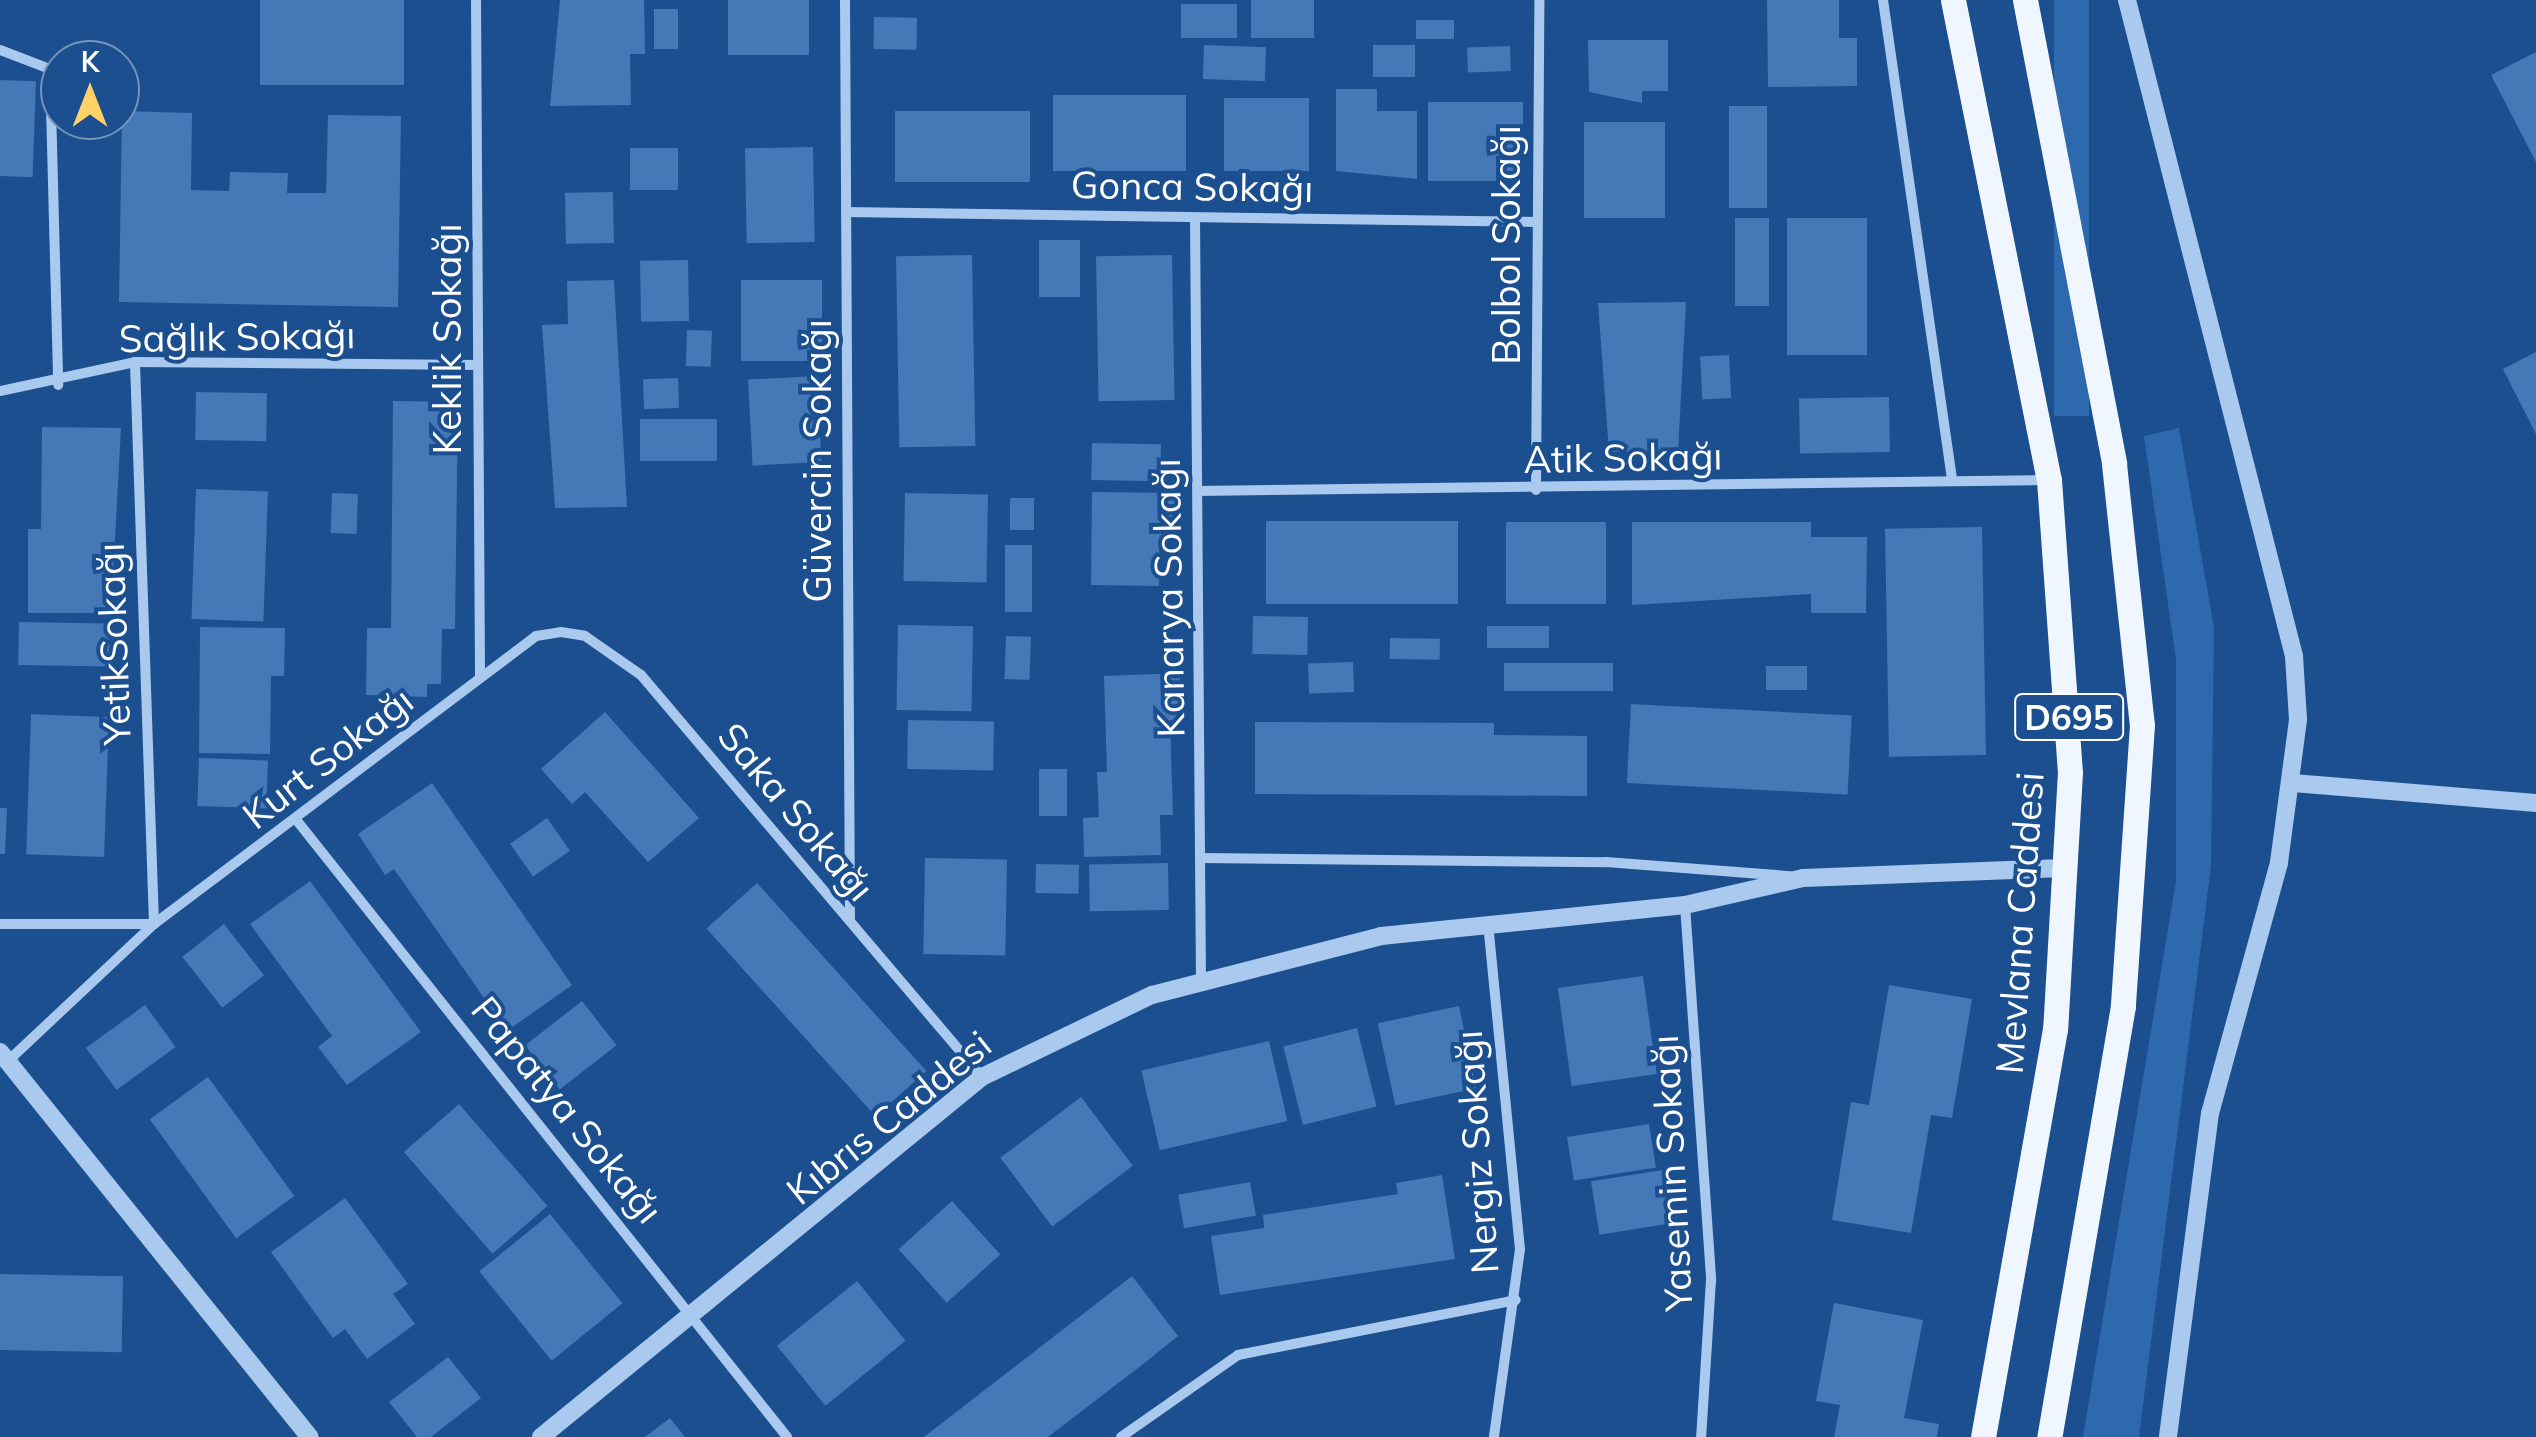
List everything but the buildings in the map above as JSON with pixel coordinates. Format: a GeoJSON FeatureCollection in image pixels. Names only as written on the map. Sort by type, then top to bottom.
{"type":"FeatureCollection","features":[{"type":"Feature","properties":{"kind":"main road","name":"Mevlana Caddesi"},"geometry":{"type":"LineString","coordinates":[[1953,0],[2050,480],[2068,679],[2068,868],[2055,1029],[1983,1437]]}},
{"type":"Feature","properties":{"kind":"main road","name":"D695"},"geometry":{"type":"LineString","coordinates":[[2025,0],[2126,538],[2142,726],[2123,1006],[2049,1437]]}},
{"type":"Feature","properties":{"kind":"street","name":"Keklik Sokağı"},"geometry":{"type":"LineString","coordinates":[[476,0],[480,677]]}},
{"type":"Feature","properties":{"kind":"street","name":"Güvercin Sokağı"},"geometry":{"type":"LineString","coordinates":[[845,0],[850,922]]}},
{"type":"Feature","properties":{"kind":"street","name":"Bolbol Sokağı"},"geometry":{"type":"LineString","coordinates":[[1536,490],[1539,0]]}},
{"type":"Feature","properties":{"kind":"street"},"geometry":{"type":"LineString","coordinates":[[1883,0],[1952,481]]}},
{"type":"Feature","properties":{"kind":"street"},"geometry":{"type":"LineString","coordinates":[[2127,0],[2294,656],[2293,783],[2210,1113],[2168,1437]]}},
{"type":"Feature","properties":{"kind":"street"},"geometry":{"type":"LineString","coordinates":[[0,50],[50,69],[58,385]]}},
{"type":"Feature","properties":{"kind":"street","name":"Gonca Sokağı"},"geometry":{"type":"LineString","coordinates":[[846,212],[1538,222]]}},
{"type":"Feature","properties":{"kind":"street","name":"Kanarya Sokağı"},"geometry":{"type":"LineString","coordinates":[[1195,218],[1201,977]]}},
{"type":"Feature","properties":{"kind":"street","name":"Sağlık Sokağı"},"geometry":{"type":"LineString","coordinates":[[0,391],[58,385],[134,362],[478,366]]}},
{"type":"Feature","properties":{"kind":"street","name":"YetikSokağı"},"geometry":{"type":"LineString","coordinates":[[134,362],[154,924]]}},
{"type":"Feature","properties":{"kind":"street","name":"Atik Sokağı"},"geometry":{"type":"LineString","coordinates":[[1198,490],[1536,490],[2050,480]]}},
{"type":"Feature","properties":{"kind":"street","name":"Saka Sokağı"},"geometry":{"type":"LineString","coordinates":[[536,636],[586,636],[641,675],[982,1078]]}},
{"type":"Feature","properties":{"kind":"street","name":"Kurt Sokağı"},"geometry":{"type":"LineString","coordinates":[[4,1056],[154,924],[298,822],[536,636]]}},
{"type":"Feature","properties":{"kind":"street"},"geometry":{"type":"LineString","coordinates":[[2293,783],[2536,803]]}},
{"type":"Feature","properties":{"kind":"street","name":"Papatya Sokağı"},"geometry":{"type":"LineString","coordinates":[[298,822],[787,1437]]}},
{"type":"Feature","properties":{"kind":"street","name":"Kıbrıs Caddesi"},"geometry":{"type":"LineString","coordinates":[[1201,858],[1606,862],[1803,878],[2068,868]]}},
{"type":"Feature","properties":{"kind":"street","name":"Kıbrıs Caddesi"},"geometry":{"type":"LineString","coordinates":[[541,1437],[696,1320],[982,1078],[1087,1019],[1201,977],[1488,922],[1685,906],[1803,878]]}},
{"type":"Feature","properties":{"kind":"street","name":"Yasemin Sokağı"},"geometry":{"type":"LineString","coordinates":[[1685,906],[1711,1280],[1702,1437]]}},
{"type":"Feature","properties":{"kind":"street","name":"Nergiz Sokağı"},"geometry":{"type":"LineString","coordinates":[[1488,922],[1518,1197],[1516,1300],[1494,1437]]}},
{"type":"Feature","properties":{"kind":"street"},"geometry":{"type":"LineString","coordinates":[[0,924],[154,924]]}},
{"type":"Feature","properties":{"kind":"street"},"geometry":{"type":"LineString","coordinates":[[4,1056],[310,1437]]}},
{"type":"Feature","properties":{"kind":"street"},"geometry":{"type":"LineString","coordinates":[[1121,1437],[1238,1356],[1516,1300]]}},
{"type":"Feature","properties":{"kind":"shaded area"},"geometry":{"type":"Polygon","coordinates":[[[2054,0],[2089,0],[2089,416],[2054,416],[2054,0]]]}},
{"type":"Feature","properties":{"kind":"shaded area"},"geometry":{"type":"Polygon","coordinates":[[[2179,428],[2214,628],[2211,866],[2139,1437],[2083,1437],[2176,881],[2176,660],[2144,436],[2179,428]]]}}]}
